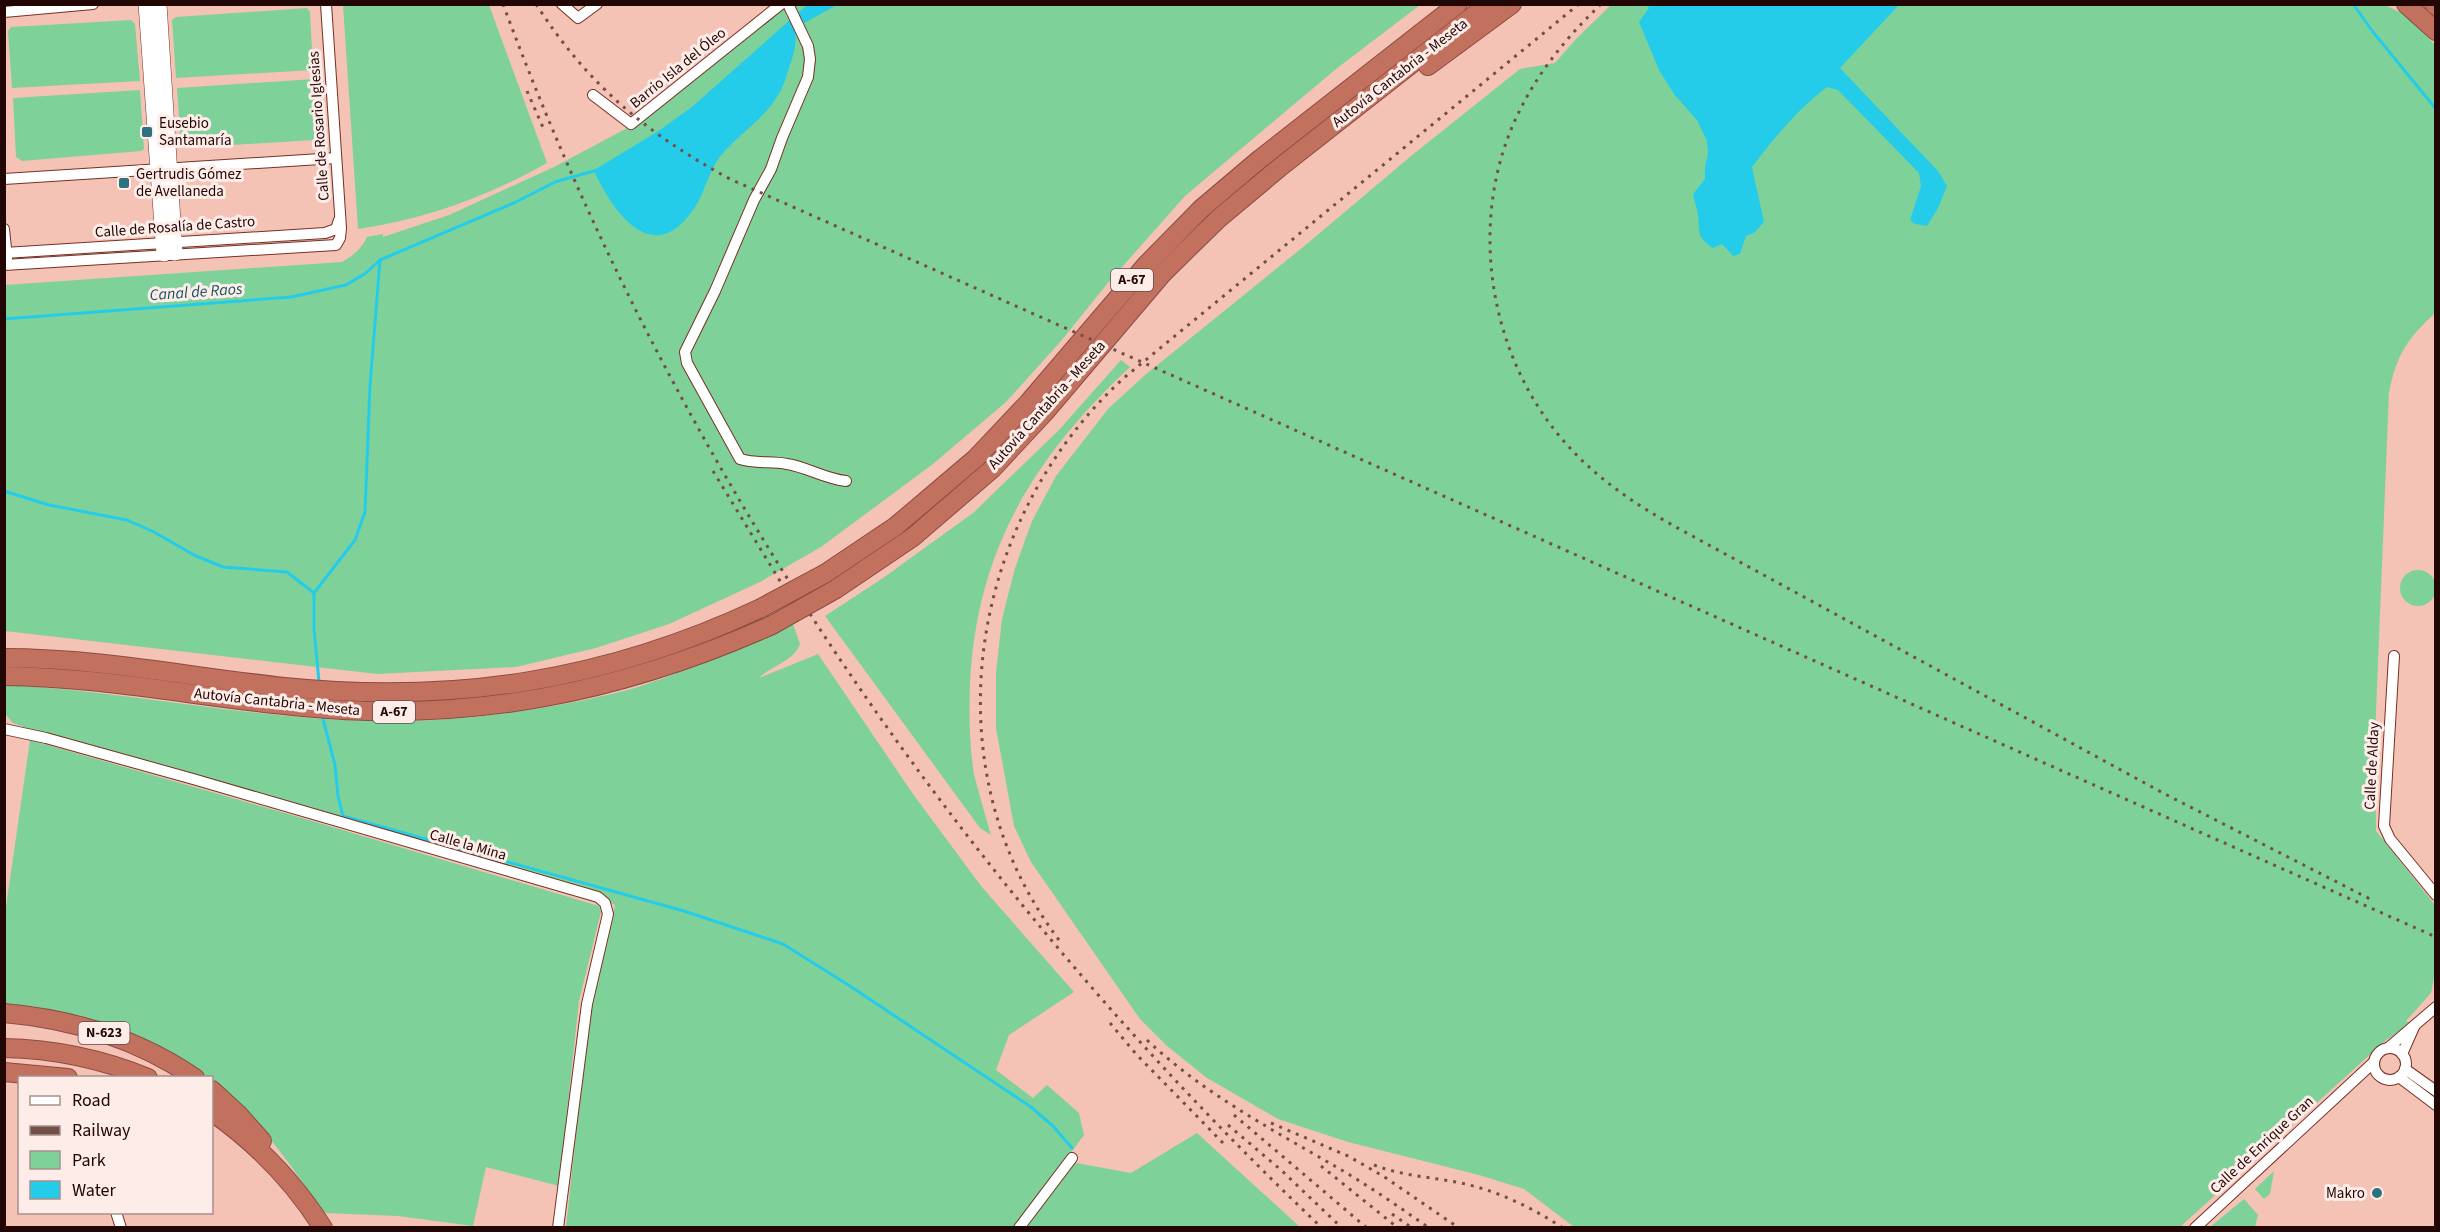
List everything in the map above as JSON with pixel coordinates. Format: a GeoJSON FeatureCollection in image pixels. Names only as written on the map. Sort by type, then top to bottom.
{"type":"FeatureCollection","features":[{"type":"Feature","properties":{"kind":"highway","name":"Autovía Cantabria - Meseta"},"geometry":{"type":"LineString","coordinates":[[4,658],[103,664],[335,691],[448,691],[540,680],[617,663],[691,639],[761,608],[826,573],[896,526],[955,477],[1011,422],[1128,284],[1182,227],[1247,170],[1456,4]]}},
{"type":"Feature","properties":{"kind":"highway","name":"Autovía Cantabria - Meseta"},"geometry":{"type":"LineString","coordinates":[[4,676],[95,682],[328,710],[380,712],[458,710],[535,700],[611,684],[685,661],[772,625],[836,589],[913,537],[992,469],[1045,412],[1146,292],[1201,235],[1265,179],[1488,4]]}},
{"type":"Feature","properties":{"kind":"highway"},"geometry":{"type":"LineString","coordinates":[[1201,235],[1512,4]]}},
{"type":"Feature","properties":{"kind":"highway"},"geometry":{"type":"LineString","coordinates":[[2406,4],[2436,31]]}},
{"type":"Feature","properties":{"kind":"highway","name":"N-623"},"geometry":{"type":"LineString","coordinates":[[4,1013],[65,1022],[108,1034],[147,1050],[193,1076]]}},
{"type":"Feature","properties":{"kind":"highway","name":"N-623"},"geometry":{"type":"LineString","coordinates":[[4,1048],[52,1051],[89,1058],[145,1076]]}},
{"type":"Feature","properties":{"kind":"highway"},"geometry":{"type":"LineString","coordinates":[[4,1072],[55,1076]]}},
{"type":"Feature","properties":{"kind":"highway"},"geometry":{"type":"LineString","coordinates":[[213,1090],[252,1129],[323,1227]]}},
{"type":"Feature","properties":{"kind":"highway"},"geometry":{"type":"LineString","coordinates":[[213,1113],[265,1155],[292,1185]]}},
{"type":"Feature","properties":{"kind":"highway"},"geometry":{"type":"LineString","coordinates":[[213,1123],[265,1155]]}},
{"type":"Feature","properties":{"kind":"main road"},"geometry":{"type":"LineString","coordinates":[[147,4],[164,168]]}},
{"type":"Feature","properties":{"kind":"main road"},"geometry":{"type":"LineString","coordinates":[[159,4],[169,248]]}},
{"type":"Feature","properties":{"kind":"street"},"geometry":{"type":"LineString","coordinates":[[4,12],[93,4]]}},
{"type":"Feature","properties":{"kind":"street","name":"Calle de Rosario Iglesias"},"geometry":{"type":"LineString","coordinates":[[326,4],[340,219],[340,238],[336,245]]}},
{"type":"Feature","properties":{"kind":"street"},"geometry":{"type":"LineString","coordinates":[[562,4],[578,18],[597,4]]}},
{"type":"Feature","properties":{"kind":"street"},"geometry":{"type":"LineString","coordinates":[[786,6],[800,29],[810,53],[810,68],[805,87],[771,169],[754,200],[715,291],[685,351],[687,363],[740,459],[749,462],[789,464],[833,480],[846,481]]}},
{"type":"Feature","properties":{"kind":"street","name":"Barrio Isla del Óleo"},"geometry":{"type":"LineString","coordinates":[[593,95],[631,124],[786,6]]}},
{"type":"Feature","properties":{"kind":"street"},"geometry":{"type":"LineString","coordinates":[[4,179],[336,158]]}},
{"type":"Feature","properties":{"kind":"street","name":"Calle de Rosalía de Castro"},"geometry":{"type":"LineString","coordinates":[[6,259],[169,248],[325,233],[336,229],[340,219]]}},
{"type":"Feature","properties":{"kind":"street"},"geometry":{"type":"LineString","coordinates":[[4,230],[6,259]]}},
{"type":"Feature","properties":{"kind":"street","name":"Calle de Rosalía de Castro"},"geometry":{"type":"LineString","coordinates":[[169,248],[336,245]]}},
{"type":"Feature","properties":{"kind":"street","name":"Calle de Alday"},"geometry":{"type":"LineString","coordinates":[[2394,656],[2384,826],[2390,839],[2436,895]]}},
{"type":"Feature","properties":{"kind":"street","name":"Calle la Mina"},"geometry":{"type":"LineString","coordinates":[[4,729],[46,738],[193,779],[598,897],[604,903],[608,914],[587,1004],[558,1227]]}},
{"type":"Feature","properties":{"kind":"street"},"geometry":{"type":"LineString","coordinates":[[2402,1073],[2389,1080],[2379,1076],[2374,1062],[2379,1052],[2388,1048],[2436,1007]]}},
{"type":"Feature","properties":{"kind":"street"},"geometry":{"type":"LineString","coordinates":[[2402,1054],[2414,1026]]}},
{"type":"Feature","properties":{"kind":"street"},"geometry":{"type":"LineString","coordinates":[[2388,1048],[2398,1050],[2405,1058],[2402,1073]]}},
{"type":"Feature","properties":{"kind":"street","name":"Calle de Enrique Gran"},"geometry":{"type":"LineString","coordinates":[[2195,1227],[2374,1062]]}},
{"type":"Feature","properties":{"kind":"street"},"geometry":{"type":"LineString","coordinates":[[2402,1073],[2436,1091]]}},
{"type":"Feature","properties":{"kind":"street"},"geometry":{"type":"LineString","coordinates":[[2402,1073],[2436,1105]]}},
{"type":"Feature","properties":{"kind":"street","name":"Calle de Enrique Gran"},"geometry":{"type":"LineString","coordinates":[[2350,1085],[2366,1078],[2379,1076]]}},
{"type":"Feature","properties":{"kind":"street"},"geometry":{"type":"LineString","coordinates":[[1019,1227],[1072,1158]]}},
{"type":"Feature","properties":{"kind":"green space"},"geometry":{"type":"Polygon","coordinates":[[[1612,4],[2385,5],[2408,16],[2435,45],[2435,313],[2404,348],[2389,392],[2375,737],[2376,831],[2435,905],[2435,973],[2431,993],[2406,1021],[2410,1023],[2385,1041],[2180,1227],[1574,1227],[1524,1189],[1479,1175],[1348,1142],[1278,1119],[1207,1078],[1167,1046],[1140,1019],[1031,862],[1014,826],[996,728],[996,672],[1002,619],[1015,568],[1032,521],[1056,476],[1108,409],[1145,375],[1520,69],[1555,63],[1612,4]]]}},
{"type":"Feature","properties":{"kind":"green space"},"geometry":{"type":"Polygon","coordinates":[[[343,5],[489,5],[547,163],[502,186],[456,205],[407,220],[358,229],[343,5]]]}},
{"type":"Feature","properties":{"kind":"green space"},"geometry":{"type":"Polygon","coordinates":[[[785,5],[1420,5],[1336,69],[1185,196],[1006,402],[933,464],[821,547],[760,582],[669,624],[596,648],[516,667],[377,674],[5,631],[5,285],[342,262],[360,249],[367,237],[383,234],[383,237],[449,215],[554,167],[646,118],[785,5]]]}},
{"type":"Feature","properties":{"kind":"green space"},"geometry":{"type":"Polygon","coordinates":[[[307,8],[310,12],[313,70],[176,78],[172,20],[176,17],[307,8]]]}},
{"type":"Feature","properties":{"kind":"green space"},"geometry":{"type":"Polygon","coordinates":[[[131,20],[135,24],[140,81],[12,88],[8,31],[11,27],[131,20]]]}},
{"type":"Feature","properties":{"kind":"green space"},"geometry":{"type":"Polygon","coordinates":[[[314,79],[318,136],[315,140],[184,148],[181,146],[177,88],[314,79]]]}},
{"type":"Feature","properties":{"kind":"green space"},"geometry":{"type":"Polygon","coordinates":[[[140,90],[144,149],[141,151],[22,161],[16,157],[13,98],[140,90]]]}},
{"type":"Feature","properties":{"kind":"green space"},"geometry":{"type":"Polygon","coordinates":[[[1121,360],[1130,367],[1065,436],[1039,471],[998,548],[984,590],[975,635],[970,683],[970,728],[974,774],[991,835],[980,828],[825,616],[883,578],[973,513],[1058,431],[1121,360]]]}},
{"type":"Feature","properties":{"kind":"green space"},"geometry":{"type":"Polygon","coordinates":[[[2418,570],[2431,575],[2436,588],[2431,601],[2418,606],[2405,601],[2400,588],[2405,575],[2418,570]]]}},
{"type":"Feature","properties":{"kind":"green space"},"geometry":{"type":"Polygon","coordinates":[[[793,624],[800,644],[797,650],[759,678],[818,654],[913,794],[981,886],[1074,992],[1009,1035],[996,1070],[1033,1098],[1047,1085],[1079,1113],[1084,1135],[1016,1227],[566,1227],[584,1059],[595,987],[615,905],[571,885],[32,730],[13,723],[5,714],[5,685],[10,685],[55,688],[322,719],[419,721],[498,714],[617,693],[699,665],[793,624]]]}},
{"type":"Feature","properties":{"kind":"green space"},"geometry":{"type":"Polygon","coordinates":[[[30,740],[599,906],[601,912],[579,1001],[559,1186],[486,1167],[473,1226],[398,1216],[325,1213],[273,1142],[244,1110],[213,1082],[213,1076],[206,1076],[178,1056],[111,1028],[5,1007],[5,914],[30,740]]]}},
{"type":"Feature","properties":{"kind":"green space"},"geometry":{"type":"Polygon","coordinates":[[[1197,1133],[1300,1227],[1025,1228],[1071,1162],[1131,1173],[1197,1133]]]}},
{"type":"Feature","properties":{"kind":"green space"},"geometry":{"type":"Polygon","coordinates":[[[2274,1171],[2270,1194],[2264,1199],[2255,1189],[2274,1171]]]}},
{"type":"Feature","properties":{"kind":"green space"},"geometry":{"type":"Polygon","coordinates":[[[2244,1199],[2258,1215],[2255,1227],[2210,1227],[2244,1199]]]}},
{"type":"Feature","properties":{"kind":"water"},"geometry":{"type":"Polygon","coordinates":[[[807,5],[837,5],[795,28],[794,51],[781,90],[768,109],[719,158],[695,207],[680,225],[665,234],[650,235],[637,229],[612,204],[594,171],[660,130],[693,106],[807,5]]]}},
{"type":"Feature","properties":{"kind":"water"},"geometry":{"type":"Polygon","coordinates":[[[1647,5],[1899,5],[1840,68],[1938,171],[1947,186],[1927,226],[1915,224],[1910,220],[1921,186],[1919,173],[1838,90],[1827,87],[1787,124],[1752,167],[1764,222],[1754,233],[1746,236],[1740,254],[1733,256],[1722,244],[1713,248],[1704,241],[1700,234],[1693,194],[1705,179],[1707,141],[1697,120],[1674,94],[1659,70],[1639,22],[1649,8],[1647,5]]]}},
{"type":"Feature","properties":{"kind":"waterway"},"geometry":{"type":"LineString","coordinates":[[2353,4],[2436,109]]}},
{"type":"Feature","properties":{"kind":"waterway","name":"Canal de Raos"},"geometry":{"type":"LineString","coordinates":[[4,319],[291,297],[346,285],[366,273],[380,260],[516,202],[555,182],[597,170]]}},
{"type":"Feature","properties":{"kind":"waterway"},"geometry":{"type":"LineString","coordinates":[[319,682],[314,629],[314,593],[355,540],[365,512],[370,386],[380,260]]}},
{"type":"Feature","properties":{"kind":"waterway"},"geometry":{"type":"LineString","coordinates":[[4,491],[49,505],[127,520],[154,532],[194,555],[223,567],[287,572],[314,593]]}},
{"type":"Feature","properties":{"kind":"waterway"},"geometry":{"type":"LineString","coordinates":[[322,715],[335,765],[338,796],[343,816],[684,911],[783,944],[1031,1107],[1053,1126],[1072,1148]]}},
{"type":"Feature","properties":{"kind":"railway"},"geometry":{"type":"LineString","coordinates":[[503,4],[573,176],[653,344],[743,506],[842,663],[950,814],[1067,958],[1191,1097],[1322,1228]]}},
{"type":"Feature","properties":{"kind":"railway"},"geometry":{"type":"LineString","coordinates":[[536,4],[576,59],[621,105],[672,144],[730,179],[2436,937]]}},
{"type":"Feature","properties":{"kind":"railway"},"geometry":{"type":"LineString","coordinates":[[1059,940],[1018,872],[992,799],[981,723],[984,647],[1001,572],[1030,501],[1072,435],[1125,377],[1579,4]]}},
{"type":"Feature","properties":{"kind":"railway"},"geometry":{"type":"LineString","coordinates":[[1601,4],[1556,53],[1529,93],[1504,150],[1493,194],[1490,239],[1493,285],[1503,329],[1519,372],[1541,411],[1569,447],[1618,491],[1674,526],[2163,793],[2372,900]]}},
{"type":"Feature","properties":{"kind":"railway"},"geometry":{"type":"LineString","coordinates":[[527,91],[545,132]]}},
{"type":"Feature","properties":{"kind":"railway"},"geometry":{"type":"LineString","coordinates":[[713,471],[797,609]]}},
{"type":"Feature","properties":{"kind":"railway"},"geometry":{"type":"LineString","coordinates":[[1110,1023],[1136,1054],[1223,1143]]}},
{"type":"Feature","properties":{"kind":"railway"},"geometry":{"type":"LineString","coordinates":[[1147,1040],[1213,1093],[1358,1180],[1429,1228]]}},
{"type":"Feature","properties":{"kind":"railway"},"geometry":{"type":"LineString","coordinates":[[1234,1115],[1367,1228]]}},
{"type":"Feature","properties":{"kind":"railway"},"geometry":{"type":"LineString","coordinates":[[1271,1123],[1348,1156],[1383,1176],[1459,1228]]}},
{"type":"Feature","properties":{"kind":"railway"},"geometry":{"type":"LineString","coordinates":[[1228,1125],[1281,1170],[1342,1228]]}},
{"type":"Feature","properties":{"kind":"railway"},"geometry":{"type":"LineString","coordinates":[[1374,1165],[1395,1172],[1488,1190],[1539,1213],[1563,1228]]}},
{"type":"Feature","properties":{"kind":"railway"},"geometry":{"type":"LineString","coordinates":[[1321,1166],[1398,1228]]}},
{"type":"Feature","properties":{"kind":"railway"},"geometry":{"type":"LineString","coordinates":[[1392,1214],[1412,1228]]}},
{"type":"Feature","properties":{"kind":"place","name":"Eusebio Santamaría"},"geometry":{"type":"Point","coordinates":[147,132]}},
{"type":"Feature","properties":{"kind":"place","name":"Gertrudis Gómez de Avellaneda"},"geometry":{"type":"Point","coordinates":[124,183]}},
{"type":"Feature","properties":{"kind":"place","name":"Makro"},"geometry":{"type":"Point","coordinates":[2377,1193]}}]}
